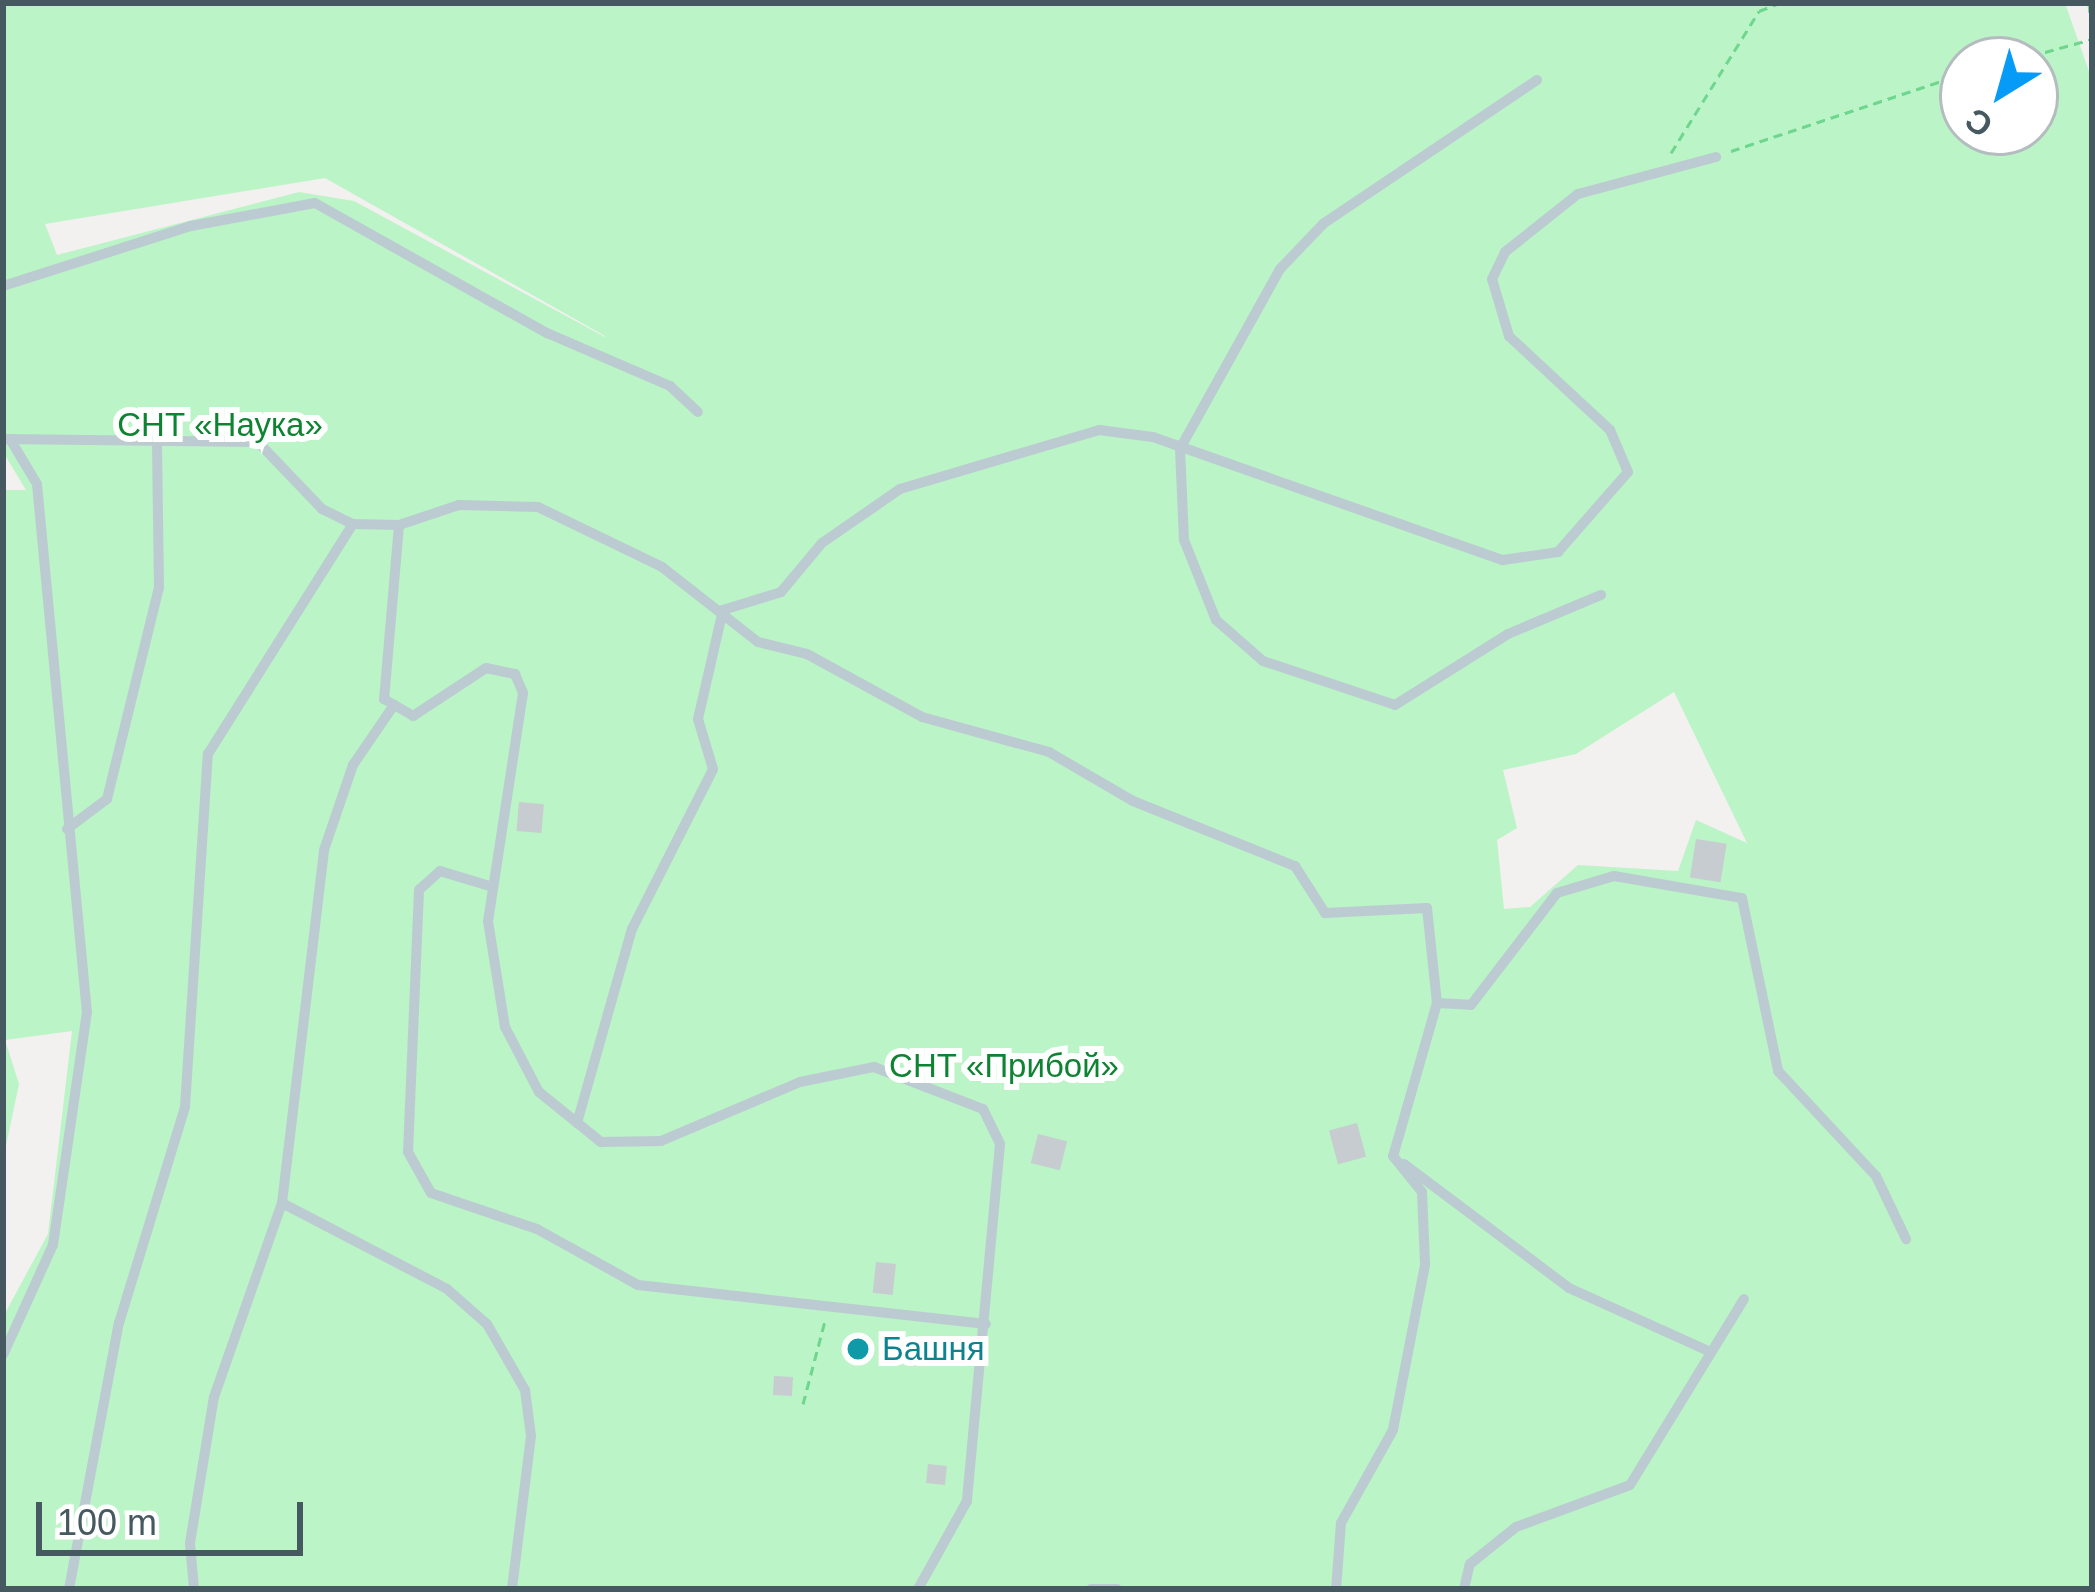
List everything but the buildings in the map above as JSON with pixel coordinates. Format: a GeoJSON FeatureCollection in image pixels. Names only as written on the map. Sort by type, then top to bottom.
{"type":"FeatureCollection","features":[{"type":"Feature","properties":{"kind":"lane"},"geometry":{"type":"LineString","coordinates":[[1537,80],[1324,223],[1238,331],[1180,449],[1184,540],[1216,620],[1263,661],[1336,693],[1395,705],[1508,634],[1601,595]]}},
{"type":"Feature","properties":{"kind":"lane"},"geometry":{"type":"LineString","coordinates":[[717,620],[781,592],[822,543],[900,489],[1099,430],[1180,449],[1503,560],[1558,552],[1628,472],[1610,430],[1509,336],[1492,279],[1504,252],[1578,194],[1662,167],[1716,157]]}},
{"type":"Feature","properties":{"kind":"lane"},"geometry":{"type":"LineString","coordinates":[[3,286],[171,232],[315,203],[547,333],[670,386],[698,412]]}},
{"type":"Feature","properties":{"kind":"lane"},"geometry":{"type":"LineString","coordinates":[[6,439],[258,442],[322,509],[353,524],[399,525],[459,505],[538,507],[662,566],[717,620],[922,717],[1049,752],[1133,801],[1244,841],[1295,866],[1325,913],[1427,908],[1437,1003],[1393,1156]]}},
{"type":"Feature","properties":{"kind":"lane"},"geometry":{"type":"LineString","coordinates":[[3,1355],[53,1245],[86,1013],[37,484],[6,439]]}},
{"type":"Feature","properties":{"kind":"lane"},"geometry":{"type":"LineString","coordinates":[[67,830],[107,799],[159,588],[157,442]]}},
{"type":"Feature","properties":{"kind":"lane"},"geometry":{"type":"LineString","coordinates":[[69,1589],[119,1323],[185,1107],[208,754],[353,524]]}},
{"type":"Feature","properties":{"kind":"lane"},"geometry":{"type":"LineString","coordinates":[[399,525],[384,700],[413,716],[486,668],[514,674],[523,693],[493,887],[505,1027],[539,1092],[601,1142],[661,1141],[800,1082],[874,1067],[983,1109],[1000,1144],[967,1501],[918,1589]]}},
{"type":"Feature","properties":{"kind":"lane"},"geometry":{"type":"LineString","coordinates":[[577,1123],[632,929],[713,769],[698,718],[717,620]]}},
{"type":"Feature","properties":{"kind":"lane"},"geometry":{"type":"LineString","coordinates":[[194,1589],[190,1543],[214,1397],[282,1203],[324,850],[353,765],[394,705]]}},
{"type":"Feature","properties":{"kind":"lane"},"geometry":{"type":"LineString","coordinates":[[493,887],[440,871],[418,890],[408,1152],[431,1193],[537,1229],[638,1285],[833,1312],[986,1324]]}},
{"type":"Feature","properties":{"kind":"lane"},"geometry":{"type":"LineString","coordinates":[[1437,1003],[1471,1005],[1557,893],[1614,876],[1742,898],[1778,1072],[1876,1176],[1906,1239]]}},
{"type":"Feature","properties":{"kind":"lane"},"geometry":{"type":"LineString","coordinates":[[1393,1156],[1569,1288],[1711,1352]]}},
{"type":"Feature","properties":{"kind":"lane"},"geometry":{"type":"LineString","coordinates":[[1336,1589],[1341,1523],[1393,1430],[1425,1265],[1422,1192],[1393,1156]]}},
{"type":"Feature","properties":{"kind":"lane"},"geometry":{"type":"LineString","coordinates":[[282,1203],[447,1288],[487,1324],[525,1390],[531,1436],[512,1589]]}},
{"type":"Feature","properties":{"kind":"lane"},"geometry":{"type":"LineString","coordinates":[[1465,1589],[1470,1564],[1516,1527],[1630,1485],[1744,1299]]}},
{"type":"Feature","properties":{"kind":"lane"},"geometry":{"type":"LineString","coordinates":[[1091,1589],[1117,1589]]}},
{"type":"Feature","properties":{"kind":"path"},"geometry":{"type":"LineString","coordinates":[[1662,167],[1759,11],[1780,3]]}},
{"type":"Feature","properties":{"kind":"path"},"geometry":{"type":"LineString","coordinates":[[2059,47],[2092,37],[2089,3]]}},
{"type":"Feature","properties":{"kind":"path"},"geometry":{"type":"LineString","coordinates":[[1716,157],[1939,82]]}},
{"type":"Feature","properties":{"kind":"path"},"geometry":{"type":"LineString","coordinates":[[803,1404],[813,1335],[833,1312]]}},
{"type":"Feature","properties":{"kind":"green space","name":"СНТ «Прибой»"},"geometry":{"type":"Polygon","coordinates":[[[3,3],[2065,3],[2092,80],[2092,1589],[3,1589],[3,1317],[48,1234],[72,1031],[5,1040],[19,1084],[3,1160],[3,490],[26,490],[3,452],[3,3]],[[325,178],[45,224],[57,255],[299,192],[354,201],[605,337],[325,178]],[[1674,692],[1576,754],[1503,770],[1517,828],[1497,840],[1504,909],[1530,907],[1578,865],[1678,871],[1696,820],[1747,843],[1674,692]]]}},
{"type":"Feature","properties":{"kind":"place","name":"Башня"},"geometry":{"type":"Point","coordinates":[858,1349]}},
{"type":"Feature","properties":{"kind":"park label","name":"СНТ «Наука»"},"geometry":{"type":"Point","coordinates":[220,425]}}]}
